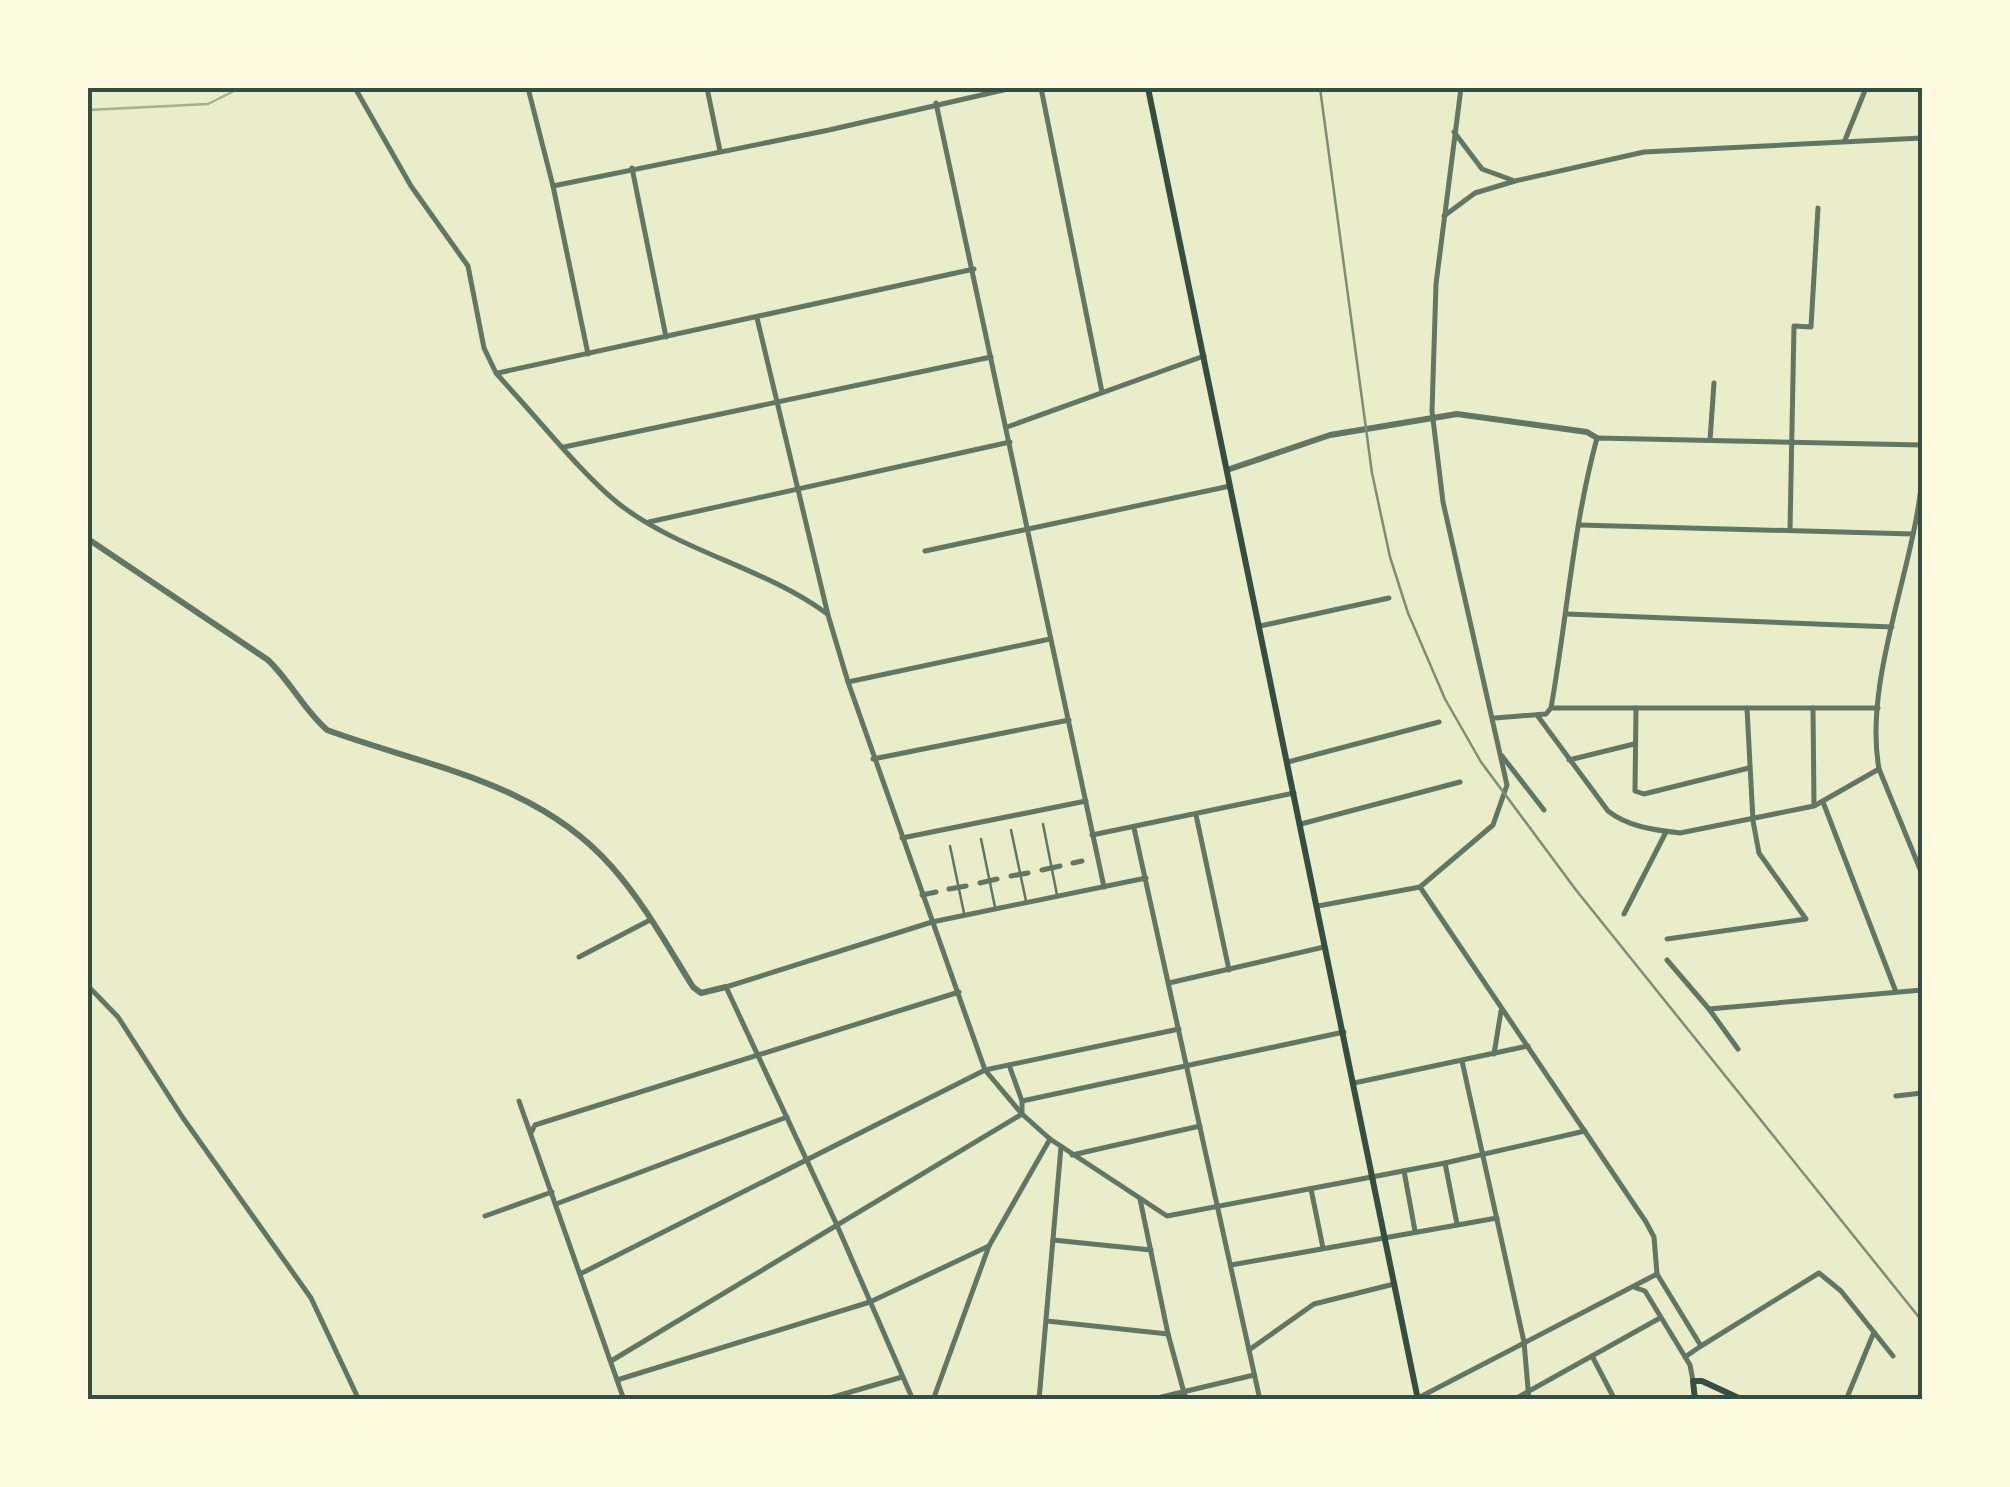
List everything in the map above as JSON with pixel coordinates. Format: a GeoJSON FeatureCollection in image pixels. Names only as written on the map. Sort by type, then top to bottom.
{"type":"FeatureCollection","features":[{"type":"Feature","properties":{"kind":"main road"},"geometry":{"type":"LineString","coordinates":[[1148,88],[1418,1399]]}},
{"type":"Feature","properties":{"kind":"main road"},"geometry":{"type":"LineString","coordinates":[[1694,1400],[1693,1380],[1743,1400]]}},
{"type":"Feature","properties":{"kind":"street"},"geometry":{"type":"LineString","coordinates":[[355,88],[411,186],[468,266],[484,348],[496,373],[619,504],[648,522],[802,595],[828,615]]}},
{"type":"Feature","properties":{"kind":"street"},"geometry":{"type":"LineString","coordinates":[[528,88],[588,354]]}},
{"type":"Feature","properties":{"kind":"street"},"geometry":{"type":"LineString","coordinates":[[707,88],[720,150]]}},
{"type":"Feature","properties":{"kind":"street"},"geometry":{"type":"LineString","coordinates":[[553,186],[1012,88]]}},
{"type":"Feature","properties":{"kind":"street"},"geometry":{"type":"LineString","coordinates":[[1040,88],[1102,392]]}},
{"type":"Feature","properties":{"kind":"street"},"geometry":{"type":"LineString","coordinates":[[1318,906],[1420,886],[1493,825],[1508,785],[1443,502],[1432,411],[1436,284],[1460,88]]}},
{"type":"Feature","properties":{"kind":"street"},"geometry":{"type":"LineString","coordinates":[[1844,142],[1866,88]]}},
{"type":"Feature","properties":{"kind":"street"},"geometry":{"type":"LineString","coordinates":[[936,103],[1104,887]]}},
{"type":"Feature","properties":{"kind":"street"},"geometry":{"type":"LineString","coordinates":[[1454,132],[1482,169],[1515,181]]}},
{"type":"Feature","properties":{"kind":"street"},"geometry":{"type":"LineString","coordinates":[[1444,216],[1475,194],[1515,181],[1644,152],[1922,138]]}},
{"type":"Feature","properties":{"kind":"street"},"geometry":{"type":"LineString","coordinates":[[632,167],[666,336]]}},
{"type":"Feature","properties":{"kind":"street"},"geometry":{"type":"LineString","coordinates":[[1790,530],[1794,326],[1811,327],[1818,208]]}},
{"type":"Feature","properties":{"kind":"street"},"geometry":{"type":"LineString","coordinates":[[496,373],[974,270]]}},
{"type":"Feature","properties":{"kind":"street"},"geometry":{"type":"LineString","coordinates":[[758,318],[828,615],[873,758],[985,1070],[1022,1114],[1072,1155],[1168,1216],[1445,1163],[1585,1131]]}},
{"type":"Feature","properties":{"kind":"street"},"geometry":{"type":"LineString","coordinates":[[1008,427],[1204,356]]}},
{"type":"Feature","properties":{"kind":"street"},"geometry":{"type":"LineString","coordinates":[[564,448],[992,357]]}},
{"type":"Feature","properties":{"kind":"street"},"geometry":{"type":"LineString","coordinates":[[1710,440],[1714,384]]}},
{"type":"Feature","properties":{"kind":"street"},"geometry":{"type":"LineString","coordinates":[[1226,470],[1286,448],[1354,431],[1478,415],[1587,432],[1597,438],[1922,445]]}},
{"type":"Feature","properties":{"kind":"street"},"geometry":{"type":"LineString","coordinates":[[1494,718],[1546,714],[1550,708],[1583,490],[1597,438]]}},
{"type":"Feature","properties":{"kind":"street"},"geometry":{"type":"LineString","coordinates":[[648,522],[1010,442]]}},
{"type":"Feature","properties":{"kind":"street"},"geometry":{"type":"LineString","coordinates":[[1922,476],[1878,708],[1876,751],[1879,768],[1922,874]]}},
{"type":"Feature","properties":{"kind":"street"},"geometry":{"type":"LineString","coordinates":[[925,552],[1230,486]]}},
{"type":"Feature","properties":{"kind":"street"},"geometry":{"type":"LineString","coordinates":[[1579,525],[1913,534]]}},
{"type":"Feature","properties":{"kind":"street"},"geometry":{"type":"LineString","coordinates":[[88,538],[268,660],[308,713],[327,730],[507,790],[552,814],[613,868],[700,993],[932,922],[1146,878]]}},
{"type":"Feature","properties":{"kind":"street"},"geometry":{"type":"LineString","coordinates":[[1258,626],[1389,598]]}},
{"type":"Feature","properties":{"kind":"street"},"geometry":{"type":"LineString","coordinates":[[1567,614],[1892,627]]}},
{"type":"Feature","properties":{"kind":"street"},"geometry":{"type":"LineString","coordinates":[[848,682],[1052,639]]}},
{"type":"Feature","properties":{"kind":"street"},"geometry":{"type":"LineString","coordinates":[[1550,708],[1878,708]]}},
{"type":"Feature","properties":{"kind":"street"},"geometry":{"type":"LineString","coordinates":[[1636,708],[1635,792],[1644,794],[1750,768]]}},
{"type":"Feature","properties":{"kind":"street"},"geometry":{"type":"LineString","coordinates":[[1667,939],[1806,919],[1760,853],[1752,820],[1746,708]]}},
{"type":"Feature","properties":{"kind":"street"},"geometry":{"type":"LineString","coordinates":[[1814,708],[1814,806]]}},
{"type":"Feature","properties":{"kind":"street"},"geometry":{"type":"LineString","coordinates":[[1537,715],[1608,811],[1621,822],[1666,832],[1680,834],[1814,806],[1879,768]]}},
{"type":"Feature","properties":{"kind":"street"},"geometry":{"type":"LineString","coordinates":[[873,758],[1069,720]]}},
{"type":"Feature","properties":{"kind":"street"},"geometry":{"type":"LineString","coordinates":[[1288,762],[1439,722]]}},
{"type":"Feature","properties":{"kind":"street"},"geometry":{"type":"LineString","coordinates":[[1568,760],[1635,744]]}},
{"type":"Feature","properties":{"kind":"street"},"geometry":{"type":"LineString","coordinates":[[1500,753],[1544,810]]}},
{"type":"Feature","properties":{"kind":"street"},"geometry":{"type":"LineString","coordinates":[[1301,824],[1460,782]]}},
{"type":"Feature","properties":{"kind":"street"},"geometry":{"type":"LineString","coordinates":[[1092,836],[1294,793]]}},
{"type":"Feature","properties":{"kind":"street"},"geometry":{"type":"LineString","coordinates":[[901,839],[1086,801]]}},
{"type":"Feature","properties":{"kind":"street"},"geometry":{"type":"LineString","coordinates":[[1823,802],[1896,992]]}},
{"type":"Feature","properties":{"kind":"street"},"geometry":{"type":"LineString","coordinates":[[1196,814],[1229,970]]}},
{"type":"Feature","properties":{"kind":"street"},"geometry":{"type":"LineString","coordinates":[[1134,828],[1260,1400]]}},
{"type":"Feature","properties":{"kind":"street"},"geometry":{"type":"LineString","coordinates":[[1624,914],[1666,832]]}},
{"type":"Feature","properties":{"kind":"street"},"geometry":{"type":"LineString","coordinates":[[1074,863],[1082,861]]}},
{"type":"Feature","properties":{"kind":"street"},"geometry":{"type":"LineString","coordinates":[[1042,870],[1056,867]]}},
{"type":"Feature","properties":{"kind":"street"},"geometry":{"type":"LineString","coordinates":[[1011,876],[1024,874]]}},
{"type":"Feature","properties":{"kind":"street"},"geometry":{"type":"LineString","coordinates":[[980,883],[993,880]]}},
{"type":"Feature","properties":{"kind":"street"},"geometry":{"type":"LineString","coordinates":[[948,890],[962,886]]}},
{"type":"Feature","properties":{"kind":"street"},"geometry":{"type":"LineString","coordinates":[[1420,886],[1646,1222],[1654,1238],[1656,1274],[1701,1346]]}},
{"type":"Feature","properties":{"kind":"street"},"geometry":{"type":"LineString","coordinates":[[922,895],[936,892]]}},
{"type":"Feature","properties":{"kind":"street"},"geometry":{"type":"LineString","coordinates":[[580,957],[650,920]]}},
{"type":"Feature","properties":{"kind":"street"},"geometry":{"type":"LineString","coordinates":[[1168,983],[1327,947]]}},
{"type":"Feature","properties":{"kind":"street"},"geometry":{"type":"LineString","coordinates":[[1668,960],[1738,1049]]}},
{"type":"Feature","properties":{"kind":"street"},"geometry":{"type":"LineString","coordinates":[[88,986],[118,1017],[182,1118],[312,1298],[358,1400]]}},
{"type":"Feature","properties":{"kind":"street"},"geometry":{"type":"LineString","coordinates":[[726,988],[836,1223],[913,1400]]}},
{"type":"Feature","properties":{"kind":"street"},"geometry":{"type":"LineString","coordinates":[[1708,1010],[1922,990]]}},
{"type":"Feature","properties":{"kind":"street"},"geometry":{"type":"LineString","coordinates":[[531,1134],[535,1125],[959,992]]}},
{"type":"Feature","properties":{"kind":"street"},"geometry":{"type":"LineString","coordinates":[[1494,1054],[1502,1008]]}},
{"type":"Feature","properties":{"kind":"street"},"geometry":{"type":"LineString","coordinates":[[580,1274],[985,1070],[1179,1029]]}},
{"type":"Feature","properties":{"kind":"street"},"geometry":{"type":"LineString","coordinates":[[1022,1101],[1344,1032]]}},
{"type":"Feature","properties":{"kind":"street"},"geometry":{"type":"LineString","coordinates":[[1354,1083],[1528,1046]]}},
{"type":"Feature","properties":{"kind":"street"},"geometry":{"type":"LineString","coordinates":[[1462,1061],[1524,1342],[1528,1396]]}},
{"type":"Feature","properties":{"kind":"street"},"geometry":{"type":"LineString","coordinates":[[1008,1065],[1022,1101],[1022,1114]]}},
{"type":"Feature","properties":{"kind":"street"},"geometry":{"type":"LineString","coordinates":[[1896,1096],[1922,1093]]}},
{"type":"Feature","properties":{"kind":"street"},"geometry":{"type":"LineString","coordinates":[[518,1101],[624,1400]]}},
{"type":"Feature","properties":{"kind":"street"},"geometry":{"type":"LineString","coordinates":[[611,1361],[1022,1114]]}},
{"type":"Feature","properties":{"kind":"street"},"geometry":{"type":"LineString","coordinates":[[556,1204],[787,1116]]}},
{"type":"Feature","properties":{"kind":"street"},"geometry":{"type":"LineString","coordinates":[[1072,1155],[1200,1126]]}},
{"type":"Feature","properties":{"kind":"street"},"geometry":{"type":"LineString","coordinates":[[933,1400],[989,1246],[1050,1139]]}},
{"type":"Feature","properties":{"kind":"street"},"geometry":{"type":"LineString","coordinates":[[1039,1400],[1062,1147]]}},
{"type":"Feature","properties":{"kind":"street"},"geometry":{"type":"LineString","coordinates":[[1445,1163],[1457,1224]]}},
{"type":"Feature","properties":{"kind":"street"},"geometry":{"type":"LineString","coordinates":[[1404,1171],[1415,1231]]}},
{"type":"Feature","properties":{"kind":"street"},"geometry":{"type":"LineString","coordinates":[[1311,1190],[1323,1248]]}},
{"type":"Feature","properties":{"kind":"street"},"geometry":{"type":"LineString","coordinates":[[485,1216],[552,1192]]}},
{"type":"Feature","properties":{"kind":"street"},"geometry":{"type":"LineString","coordinates":[[1140,1199],[1185,1396]]}},
{"type":"Feature","properties":{"kind":"street"},"geometry":{"type":"LineString","coordinates":[[1231,1264],[1497,1218]]}},
{"type":"Feature","properties":{"kind":"street"},"geometry":{"type":"LineString","coordinates":[[1053,1240],[1151,1250]]}},
{"type":"Feature","properties":{"kind":"street"},"geometry":{"type":"LineString","coordinates":[[617,1380],[870,1302],[989,1246]]}},
{"type":"Feature","properties":{"kind":"street"},"geometry":{"type":"LineString","coordinates":[[1685,1357],[1820,1272],[1841,1291],[1893,1356]]}},
{"type":"Feature","properties":{"kind":"street"},"geometry":{"type":"LineString","coordinates":[[1418,1399],[1656,1274]]}},
{"type":"Feature","properties":{"kind":"street"},"geometry":{"type":"LineString","coordinates":[[1248,1350],[1314,1304],[1394,1284]]}},
{"type":"Feature","properties":{"kind":"street"},"geometry":{"type":"LineString","coordinates":[[1635,1287],[1645,1291],[1685,1357],[1693,1380]]}},
{"type":"Feature","properties":{"kind":"street"},"geometry":{"type":"LineString","coordinates":[[1513,1400],[1528,1396],[1660,1318]]}},
{"type":"Feature","properties":{"kind":"street"},"geometry":{"type":"LineString","coordinates":[[1046,1321],[1168,1334]]}},
{"type":"Feature","properties":{"kind":"street"},"geometry":{"type":"LineString","coordinates":[[1846,1400],[1874,1332]]}},
{"type":"Feature","properties":{"kind":"street"},"geometry":{"type":"LineString","coordinates":[[1592,1356],[1615,1400]]}},
{"type":"Feature","properties":{"kind":"street"},"geometry":{"type":"LineString","coordinates":[[1149,1400],[1185,1396],[1254,1375]]}},
{"type":"Feature","properties":{"kind":"street"},"geometry":{"type":"LineString","coordinates":[[823,1400],[902,1377]]}},
{"type":"Feature","properties":{"kind":"lane"},"geometry":{"type":"LineString","coordinates":[[1043,824],[1056,867],[1057,896]]}},
{"type":"Feature","properties":{"kind":"lane"},"geometry":{"type":"LineString","coordinates":[[1011,830],[1024,874],[1026,902]]}},
{"type":"Feature","properties":{"kind":"lane"},"geometry":{"type":"LineString","coordinates":[[981,839],[993,880],[995,909]]}},
{"type":"Feature","properties":{"kind":"lane"},"geometry":{"type":"LineString","coordinates":[[950,846],[962,886],[964,915]]}},
{"type":"Feature","properties":{"kind":"waterway"},"geometry":{"type":"LineString","coordinates":[[88,110],[208,104],[240,88]]}},
{"type":"Feature","properties":{"kind":"railway"},"geometry":{"type":"LineString","coordinates":[[1320,88],[1372,473],[1390,557],[1408,613],[1445,699],[1481,762],[1576,890],[1922,1321]]}}]}
